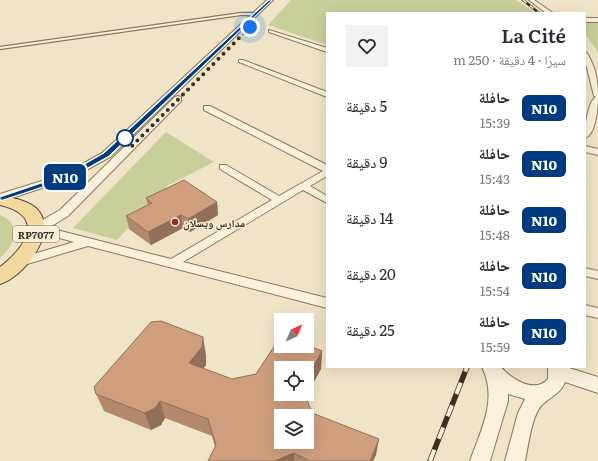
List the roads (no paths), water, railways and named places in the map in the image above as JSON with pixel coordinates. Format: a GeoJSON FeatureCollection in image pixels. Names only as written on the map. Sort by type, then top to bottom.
{"type":"FeatureCollection","features":[{"type":"Feature","properties":{"kind":"main road","name":"RP7077"},"geometry":{"type":"LineString","coordinates":[[0,199],[20,205],[31,212],[38,229],[26,255],[0,277]]}},
{"type":"Feature","properties":{"kind":"street"},"geometry":{"type":"LineString","coordinates":[[0,199],[68,176],[106,155],[270,0]]}},
{"type":"Feature","properties":{"kind":"street"},"geometry":{"type":"LineString","coordinates":[[38,229],[64,213],[277,0]]}},
{"type":"Feature","properties":{"kind":"street"},"geometry":{"type":"LineString","coordinates":[[531,0],[549,12]]}},
{"type":"Feature","properties":{"kind":"street"},"geometry":{"type":"LineString","coordinates":[[586,20],[598,20]]}},
{"type":"Feature","properties":{"kind":"street"},"geometry":{"type":"LineString","coordinates":[[271,31],[326,50]]}},
{"type":"Feature","properties":{"kind":"street"},"geometry":{"type":"LineString","coordinates":[[586,56],[591,65],[598,98],[595,118],[586,133]]}},
{"type":"Feature","properties":{"kind":"street"},"geometry":{"type":"LineString","coordinates":[[241,60],[326,95]]}},
{"type":"Feature","properties":{"kind":"street"},"geometry":{"type":"LineString","coordinates":[[207,108],[326,169]]}},
{"type":"Feature","properties":{"kind":"street"},"geometry":{"type":"LineString","coordinates":[[586,149],[598,152]]}},
{"type":"Feature","properties":{"kind":"street"},"geometry":{"type":"LineString","coordinates":[[223,167],[278,200]]}},
{"type":"Feature","properties":{"kind":"street"},"geometry":{"type":"LineString","coordinates":[[173,263],[303,186],[326,171]]}},
{"type":"Feature","properties":{"kind":"street"},"geometry":{"type":"LineString","coordinates":[[303,186],[326,199]]}},
{"type":"Feature","properties":{"kind":"street"},"geometry":{"type":"LineString","coordinates":[[38,229],[326,303]]}},
{"type":"Feature","properties":{"kind":"street"},"geometry":{"type":"LineString","coordinates":[[17,264],[87,242]]}},
{"type":"Feature","properties":{"kind":"street"},"geometry":{"type":"LineString","coordinates":[[586,272],[598,275]]}},
{"type":"Feature","properties":{"kind":"street"},"geometry":{"type":"LineString","coordinates":[[586,310],[598,313]]}},
{"type":"Feature","properties":{"kind":"street"},"geometry":{"type":"LineString","coordinates":[[493,370],[514,388],[526,392],[546,392]]}},
{"type":"Feature","properties":{"kind":"street"},"geometry":{"type":"LineString","coordinates":[[480,461],[499,401],[498,385],[493,370]]}},
{"type":"Feature","properties":{"kind":"street"},"geometry":{"type":"LineString","coordinates":[[514,461],[527,413],[534,401],[553,387],[558,381],[558,370],[598,385]]}},
{"type":"Feature","properties":{"kind":"lane"},"geometry":{"type":"LineString","coordinates":[[0,48],[241,14],[255,14]]}},
{"type":"Feature","properties":{"kind":"railway"},"geometry":{"type":"LineString","coordinates":[[523,0],[538,12]]}},
{"type":"Feature","properties":{"kind":"railway"},"geometry":{"type":"LineString","coordinates":[[430,461],[467,368]]}},
{"type":"Feature","properties":{"kind":"place","name":"مدارس ويسلان"},"geometry":{"type":"Point","coordinates":[175,222]}}]}
